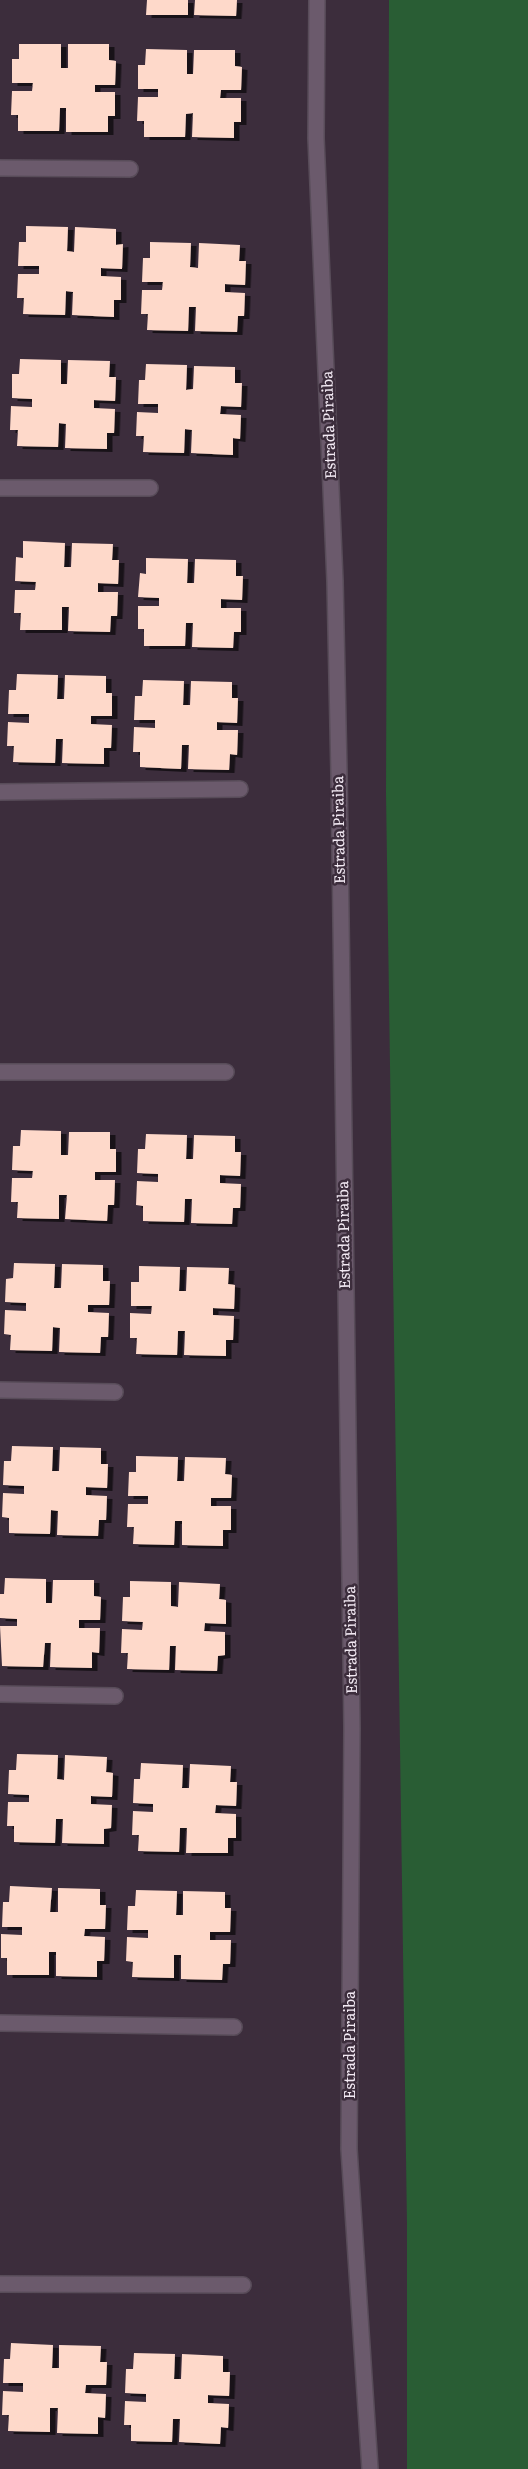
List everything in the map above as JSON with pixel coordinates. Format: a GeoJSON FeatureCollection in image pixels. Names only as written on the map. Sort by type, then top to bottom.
{"type":"FeatureCollection","features":[{"type":"Feature","properties":{"kind":"street","name":"Estrada Piraiba"},"geometry":{"type":"LineString","coordinates":[[317,0],[316,138],[335,581],[339,774],[352,1728],[349,2149],[370,2469]]}},
{"type":"Feature","properties":{"kind":"street"},"geometry":{"type":"LineString","coordinates":[[0,168],[130,169]]}},
{"type":"Feature","properties":{"kind":"street"},"geometry":{"type":"LineString","coordinates":[[0,488],[150,488]]}},
{"type":"Feature","properties":{"kind":"street"},"geometry":{"type":"LineString","coordinates":[[0,792],[240,789]]}},
{"type":"Feature","properties":{"kind":"street"},"geometry":{"type":"LineString","coordinates":[[0,1072],[226,1072]]}},
{"type":"Feature","properties":{"kind":"street"},"geometry":{"type":"LineString","coordinates":[[0,1390],[115,1392]]}},
{"type":"Feature","properties":{"kind":"street"},"geometry":{"type":"LineString","coordinates":[[0,1694],[115,1696]]}},
{"type":"Feature","properties":{"kind":"street"},"geometry":{"type":"LineString","coordinates":[[0,2023],[234,2027]]}},
{"type":"Feature","properties":{"kind":"street"},"geometry":{"type":"LineString","coordinates":[[0,2284],[243,2285]]}},
{"type":"Feature","properties":{"kind":"green space"},"geometry":{"type":"Polygon","coordinates":[[[389,0],[528,0],[528,2469],[407,2469],[407,2225],[386,793],[389,0]]]}},
{"type":"Feature","properties":{"kind":"building"},"geometry":{"type":"Polygon","coordinates":[[[147,0],[188,0],[188,15],[146,15],[147,0]]]}},
{"type":"Feature","properties":{"kind":"building"},"geometry":{"type":"Polygon","coordinates":[[[195,0],[237,0],[236,16],[194,15],[195,0]]]}},
{"type":"Feature","properties":{"kind":"building"},"geometry":{"type":"Polygon","coordinates":[[[19,44],[61,44],[61,68],[68,68],[68,44],[109,44],[109,60],[116,61],[115,85],[95,85],[95,92],[115,92],[115,116],[108,116],[108,132],[66,132],[66,108],[60,108],[59,131],[18,131],[18,115],[11,115],[12,91],[32,91],[33,83],[12,83],[12,59],[19,59],[19,44]]]}},
{"type":"Feature","properties":{"kind":"building"},"geometry":{"type":"Polygon","coordinates":[[[146,49],[187,50],[187,74],[193,74],[194,50],[235,50],[235,66],[242,67],[241,90],[221,90],[220,98],[241,98],[241,122],[234,122],[234,138],[192,137],[193,113],[186,114],[185,137],[144,137],[144,121],[137,121],[138,97],[158,97],[158,89],[138,89],[138,65],[145,65],[146,49]]]}},
{"type":"Feature","properties":{"kind":"building"},"geometry":{"type":"Polygon","coordinates":[[[26,226],[68,227],[67,251],[74,252],[75,227],[116,229],[116,245],[123,244],[122,269],[101,268],[101,276],[121,277],[121,300],[114,300],[114,317],[72,315],[73,292],[66,291],[65,315],[23,314],[24,298],[17,298],[18,274],[39,274],[39,266],[18,266],[19,242],[26,242],[26,226]]]}},
{"type":"Feature","properties":{"kind":"building"},"geometry":{"type":"Polygon","coordinates":[[[150,242],[191,243],[190,267],[198,268],[199,243],[240,245],[239,261],[246,261],[245,285],[225,284],[225,292],[245,293],[244,316],[238,316],[237,332],[195,331],[196,307],[189,307],[188,331],[147,330],[148,314],[141,314],[142,290],[162,290],[163,282],[142,282],[143,258],[150,258],[150,242]]]}},
{"type":"Feature","properties":{"kind":"building"},"geometry":{"type":"Polygon","coordinates":[[[20,359],[61,360],[61,384],[67,384],[68,360],[110,361],[109,377],[116,377],[115,401],[94,400],[94,408],[115,409],[114,433],[107,433],[107,449],[65,448],[66,424],[59,423],[58,447],[17,446],[18,430],[10,430],[11,406],[32,407],[32,399],[12,398],[12,374],[19,374],[20,359]]]}},
{"type":"Feature","properties":{"kind":"building"},"geometry":{"type":"Polygon","coordinates":[[[146,364],[187,365],[186,390],[193,389],[194,366],[235,367],[235,383],[242,383],[241,407],[221,406],[220,414],[241,415],[240,439],[233,438],[233,455],[191,453],[192,430],[185,429],[184,453],[143,452],[144,436],[136,436],[137,412],[158,413],[158,404],[138,404],[139,380],[145,380],[146,364]]]}},
{"type":"Feature","properties":{"kind":"building"},"geometry":{"type":"Polygon","coordinates":[[[23,541],[65,543],[64,567],[71,567],[72,543],[113,544],[112,560],[119,560],[118,584],[98,583],[98,592],[118,592],[117,616],[111,616],[110,632],[68,631],[69,607],[62,607],[62,630],[20,630],[21,613],[14,613],[15,590],[35,590],[36,582],[15,581],[16,557],[23,558],[23,541]]]}},
{"type":"Feature","properties":{"kind":"building"},"geometry":{"type":"Polygon","coordinates":[[[146,558],[188,559],[187,583],[194,583],[195,559],[236,560],[236,576],[243,576],[242,600],[221,599],[221,608],[241,608],[241,632],[234,632],[233,648],[192,647],[193,623],[186,623],[185,646],[144,646],[144,629],[138,629],[138,606],[159,606],[159,598],[138,597],[140,573],[146,574],[146,558]]]}},
{"type":"Feature","properties":{"kind":"building"},"geometry":{"type":"Polygon","coordinates":[[[17,674],[58,675],[57,699],[64,699],[65,675],[106,676],[106,693],[112,693],[112,716],[91,716],[91,724],[112,725],[111,748],[104,748],[104,764],[62,763],[63,739],[56,739],[55,763],[13,762],[14,746],[7,746],[8,722],[29,723],[29,714],[8,714],[9,690],[16,690],[17,674]]]}},
{"type":"Feature","properties":{"kind":"building"},"geometry":{"type":"Polygon","coordinates":[[[143,680],[184,681],[183,705],[190,705],[191,681],[232,682],[232,698],[238,698],[237,723],[217,722],[217,730],[238,730],[237,755],[230,754],[229,770],[188,769],[189,745],[182,745],[181,769],[140,767],[140,752],[133,752],[134,727],[155,728],[155,720],[134,720],[135,696],[142,696],[143,680]]]}},
{"type":"Feature","properties":{"kind":"building"},"geometry":{"type":"Polygon","coordinates":[[[21,1130],[61,1131],[61,1155],[68,1155],[69,1132],[110,1132],[110,1149],[116,1149],[116,1172],[95,1172],[95,1180],[115,1180],[114,1205],[108,1205],[107,1221],[65,1219],[67,1195],[59,1195],[59,1219],[17,1218],[18,1202],[11,1202],[12,1178],[32,1178],[33,1171],[12,1170],[13,1146],[20,1146],[21,1130]]]}},
{"type":"Feature","properties":{"kind":"building"},"geometry":{"type":"Polygon","coordinates":[[[146,1134],[187,1135],[186,1159],[193,1159],[194,1135],[235,1136],[235,1152],[241,1152],[240,1176],[220,1175],[220,1183],[241,1184],[240,1208],[233,1208],[232,1224],[191,1223],[192,1199],[185,1199],[184,1222],[143,1221],[143,1206],[136,1205],[137,1181],[158,1182],[158,1174],[137,1173],[138,1149],[145,1149],[146,1134]]]}},
{"type":"Feature","properties":{"kind":"building"},"geometry":{"type":"Polygon","coordinates":[[[14,1263],[55,1264],[54,1288],[61,1288],[62,1264],[103,1265],[103,1281],[110,1281],[109,1305],[88,1305],[88,1312],[109,1313],[108,1337],[101,1337],[100,1353],[59,1352],[60,1328],[53,1327],[52,1351],[10,1350],[11,1335],[4,1334],[5,1310],[26,1311],[26,1303],[5,1302],[6,1279],[13,1278],[14,1263]]]}},
{"type":"Feature","properties":{"kind":"building"},"geometry":{"type":"Polygon","coordinates":[[[139,1266],[180,1267],[179,1291],[186,1291],[187,1267],[229,1268],[228,1284],[235,1285],[234,1309],[213,1308],[213,1315],[234,1316],[233,1340],[226,1340],[226,1356],[184,1355],[185,1331],[178,1331],[177,1355],[136,1354],[137,1338],[130,1338],[130,1313],[151,1314],[152,1306],[131,1306],[131,1282],[139,1282],[139,1266]]]}},
{"type":"Feature","properties":{"kind":"building"},"geometry":{"type":"Polygon","coordinates":[[[12,1446],[53,1447],[52,1471],[59,1471],[60,1447],[101,1448],[101,1464],[108,1464],[107,1488],[86,1487],[86,1495],[107,1496],[106,1520],[99,1520],[98,1536],[57,1535],[58,1511],[51,1510],[50,1534],[9,1533],[9,1518],[2,1517],[3,1493],[24,1494],[24,1486],[3,1485],[4,1461],[11,1461],[12,1446]]]}},
{"type":"Feature","properties":{"kind":"building"},"geometry":{"type":"Polygon","coordinates":[[[136,1456],[178,1457],[177,1481],[184,1481],[185,1457],[226,1458],[225,1474],[232,1475],[231,1498],[211,1498],[211,1506],[231,1506],[231,1530],[223,1530],[223,1546],[182,1545],[182,1521],[175,1521],[174,1545],[133,1544],[134,1527],[127,1527],[128,1504],[148,1504],[148,1496],[128,1496],[129,1472],[136,1472],[136,1456]]]}},
{"type":"Feature","properties":{"kind":"building"},"geometry":{"type":"Polygon","coordinates":[[[5,1578],[46,1579],[46,1603],[52,1603],[53,1580],[94,1580],[94,1596],[101,1597],[100,1620],[79,1620],[79,1628],[100,1628],[99,1653],[92,1652],[92,1668],[50,1667],[51,1643],[45,1643],[43,1667],[2,1666],[0,1626],[17,1626],[17,1619],[0,1618],[0,1594],[4,1594],[5,1578]]]}},
{"type":"Feature","properties":{"kind":"building"},"geometry":{"type":"Polygon","coordinates":[[[130,1581],[171,1582],[171,1606],[178,1607],[179,1582],[220,1584],[219,1599],[226,1600],[226,1624],[205,1623],[204,1631],[225,1632],[225,1655],[218,1656],[217,1671],[175,1670],[176,1646],[170,1646],[169,1670],[127,1669],[128,1653],[121,1653],[122,1629],[142,1630],[143,1622],[122,1621],[123,1597],[130,1597],[130,1581]]]}},
{"type":"Feature","properties":{"kind":"building"},"geometry":{"type":"Polygon","coordinates":[[[17,1754],[58,1755],[57,1779],[64,1780],[65,1755],[107,1757],[106,1772],[113,1773],[112,1797],[91,1796],[91,1804],[112,1805],[111,1828],[104,1829],[104,1844],[62,1843],[63,1819],[56,1819],[55,1843],[14,1842],[14,1826],[7,1826],[8,1802],[29,1802],[29,1795],[8,1794],[9,1770],[16,1770],[17,1754]]]}},
{"type":"Feature","properties":{"kind":"building"},"geometry":{"type":"Polygon","coordinates":[[[141,1763],[183,1765],[182,1788],[189,1788],[190,1764],[231,1766],[230,1782],[237,1782],[236,1806],[216,1805],[215,1813],[236,1814],[236,1838],[228,1838],[228,1853],[186,1853],[187,1828],[180,1828],[179,1852],[138,1851],[139,1835],[132,1835],[133,1811],[153,1812],[153,1804],[133,1803],[134,1779],[140,1779],[141,1763]]]}},
{"type":"Feature","properties":{"kind":"building"},"geometry":{"type":"Polygon","coordinates":[[[10,1886],[52,1888],[50,1912],[58,1912],[58,1888],[100,1889],[100,1905],[106,1905],[105,1929],[85,1929],[84,1936],[105,1937],[104,1961],[97,1961],[97,1977],[56,1976],[56,1952],[49,1952],[49,1975],[7,1975],[7,1958],[1,1958],[1,1934],[22,1935],[22,1927],[2,1927],[3,1902],[9,1902],[10,1886]]]}},
{"type":"Feature","properties":{"kind":"building"},"geometry":{"type":"Polygon","coordinates":[[[136,1890],[177,1891],[176,1915],[183,1915],[183,1891],[225,1892],[225,1908],[231,1908],[230,1932],[210,1932],[210,1940],[231,1940],[230,1964],[223,1964],[222,1980],[181,1979],[181,1955],[174,1955],[174,1978],[132,1977],[133,1962],[126,1961],[127,1937],[148,1938],[148,1930],[127,1930],[128,1906],[135,1906],[136,1890]]]}},
{"type":"Feature","properties":{"kind":"building"},"geometry":{"type":"Polygon","coordinates":[[[11,2343],[53,2345],[52,2368],[59,2368],[59,2345],[101,2346],[100,2362],[107,2362],[106,2385],[86,2385],[85,2393],[106,2394],[105,2418],[98,2417],[98,2434],[57,2433],[58,2408],[50,2408],[50,2432],[8,2431],[9,2415],[2,2415],[3,2391],[23,2392],[23,2383],[3,2383],[4,2359],[10,2359],[11,2343]]]}},
{"type":"Feature","properties":{"kind":"building"},"geometry":{"type":"Polygon","coordinates":[[[134,2353],[175,2354],[174,2379],[181,2379],[182,2354],[223,2356],[223,2372],[230,2372],[229,2396],[208,2395],[208,2403],[229,2404],[228,2428],[221,2427],[220,2444],[179,2442],[180,2419],[173,2419],[172,2442],[131,2441],[131,2425],[124,2425],[125,2401],[146,2402],[146,2394],[125,2393],[126,2369],[133,2369],[134,2353]]]}}]}
